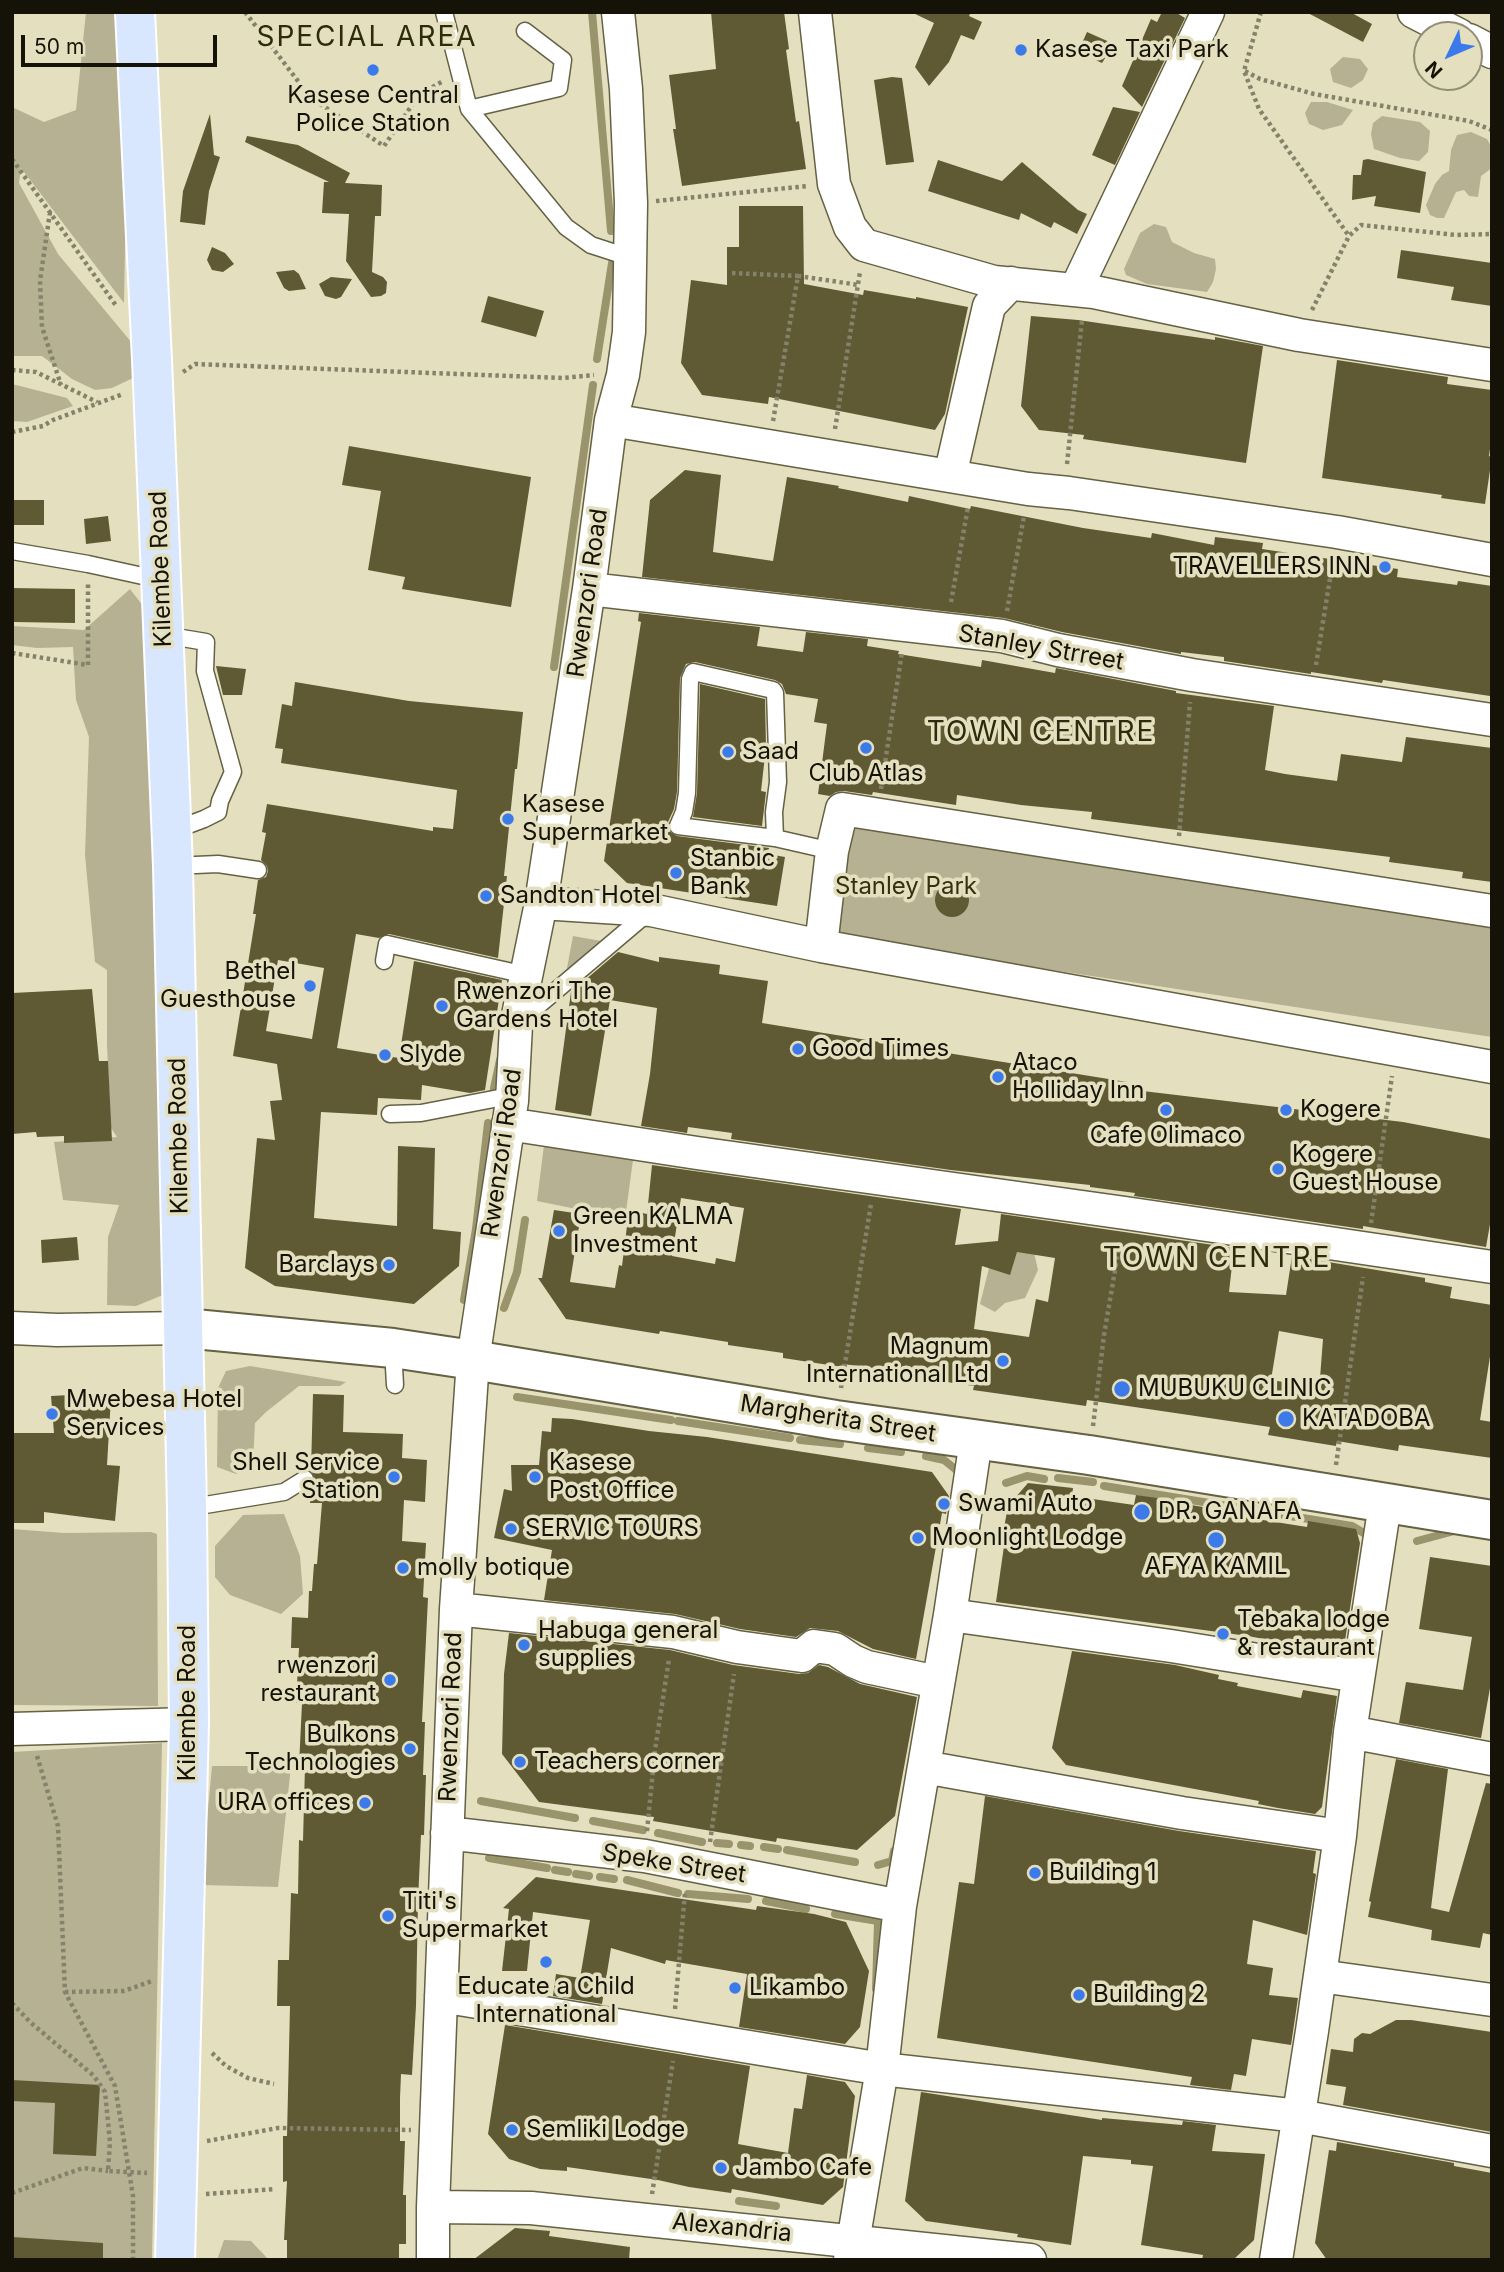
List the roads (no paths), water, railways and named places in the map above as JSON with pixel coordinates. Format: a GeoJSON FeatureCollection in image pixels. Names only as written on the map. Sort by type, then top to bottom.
{"type":"FeatureCollection","features":[{"type":"Feature","properties":{"kind":"main road","name":"Kilembe Road"},"geometry":{"type":"LineString","coordinates":[[135,12],[154,394],[172,849],[184,1328],[189,1724],[175,2260]]}},
{"type":"Feature","properties":{"kind":"street","name":"Rwenzori Road"},"geometry":{"type":"LineString","coordinates":[[433,2260],[456,1609],[473,1360],[510,1113],[516,1025],[541,903],[589,589],[611,420],[623,375],[629,332],[631,203],[626,89],[618,12]]}},
{"type":"Feature","properties":{"kind":"street"},"geometry":{"type":"LineString","coordinates":[[815,12],[834,184],[850,227],[864,245],[994,282],[1085,290],[1299,335],[1492,365]]}},
{"type":"Feature","properties":{"kind":"street"},"geometry":{"type":"LineString","coordinates":[[1085,290],[1208,12]]}},
{"type":"Feature","properties":{"kind":"street"},"geometry":{"type":"LineString","coordinates":[[1414,12],[1432,21]]}},
{"type":"Feature","properties":{"kind":"street"},"geometry":{"type":"LineString","coordinates":[[962,477],[989,306],[976,277]]}},
{"type":"Feature","properties":{"kind":"street"},"geometry":{"type":"LineString","coordinates":[[989,306],[1010,284]]}},
{"type":"Feature","properties":{"kind":"street"},"geometry":{"type":"LineString","coordinates":[[611,420],[1028,489],[1337,531],[1492,560]]}},
{"type":"Feature","properties":{"kind":"street","name":"Stanley Strreet"},"geometry":{"type":"LineString","coordinates":[[589,589],[1002,636],[1058,650],[1192,675],[1492,720]]}},
{"type":"Feature","properties":{"kind":"street"},"geometry":{"type":"LineString","coordinates":[[821,946],[832,851],[842,809],[1492,911]]}},
{"type":"Feature","properties":{"kind":"street"},"geometry":{"type":"LineString","coordinates":[[541,903],[650,910],[821,946],[1492,1067]]}},
{"type":"Feature","properties":{"kind":"street"},"geometry":{"type":"LineString","coordinates":[[510,1113],[875,1179],[1492,1267]]}},
{"type":"Feature","properties":{"kind":"street"},"geometry":{"type":"LineString","coordinates":[[35,1333],[184,1328]]}},
{"type":"Feature","properties":{"kind":"street","name":"Margherita Street"},"geometry":{"type":"LineString","coordinates":[[184,1328],[394,1367],[473,1360],[836,1420],[1089,1455],[1492,1520]]}},
{"type":"Feature","properties":{"kind":"street"},"geometry":{"type":"LineString","coordinates":[[851,2250],[882,2069],[900,1906],[950,1615],[976,1440]]}},
{"type":"Feature","properties":{"kind":"street"},"geometry":{"type":"LineString","coordinates":[[1276,2260],[1320,1976],[1340,1836],[1350,1732],[1385,1504]]}},
{"type":"Feature","properties":{"kind":"street"},"geometry":{"type":"LineString","coordinates":[[456,1609],[673,1632],[737,1647],[802,1656],[814,1646],[835,1649],[867,1667],[937,1682]]}},
{"type":"Feature","properties":{"kind":"street"},"geometry":{"type":"LineString","coordinates":[[950,1615],[1358,1676]]}},
{"type":"Feature","properties":{"kind":"street"},"geometry":{"type":"LineString","coordinates":[[21,1730],[189,1724]]}},
{"type":"Feature","properties":{"kind":"street"},"geometry":{"type":"LineString","coordinates":[[1350,1732],[1492,1759]]}},
{"type":"Feature","properties":{"kind":"street"},"geometry":{"type":"LineString","coordinates":[[924,1767],[1182,1813],[1340,1836]]}},
{"type":"Feature","properties":{"kind":"street","name":"Speke Street"},"geometry":{"type":"LineString","coordinates":[[447,1832],[645,1856],[900,1906]]}},
{"type":"Feature","properties":{"kind":"street"},"geometry":{"type":"LineString","coordinates":[[1320,1976],[1492,2000]]}},
{"type":"Feature","properties":{"kind":"street"},"geometry":{"type":"LineString","coordinates":[[441,1996],[882,2069],[1299,2116],[1492,2151]]}},
{"type":"Feature","properties":{"kind":"street","name":"Alexandria"},"geometry":{"type":"LineString","coordinates":[[433,2207],[531,2208],[647,2219],[851,2250],[1030,2260]]}},
{"type":"Feature","properties":{"kind":"lane"},"geometry":{"type":"LineString","coordinates":[[444,12],[469,108],[566,227],[590,245],[631,258]]}},
{"type":"Feature","properties":{"kind":"lane"},"geometry":{"type":"LineString","coordinates":[[469,108],[559,88],[563,60],[525,31]]}},
{"type":"Feature","properties":{"kind":"lane"},"geometry":{"type":"LineString","coordinates":[[12,551],[161,580]]}},
{"type":"Feature","properties":{"kind":"lane"},"geometry":{"type":"LineString","coordinates":[[164,635],[206,642],[205,671],[233,772],[218,811],[204,819],[172,849],[218,864],[258,870]]}},
{"type":"Feature","properties":{"kind":"lane"},"geometry":{"type":"LineString","coordinates":[[775,838],[774,812],[778,782],[775,693],[769,688],[694,672],[690,679],[687,793],[684,812],[678,826],[775,838],[832,851]]}},
{"type":"Feature","properties":{"kind":"lane"},"geometry":{"type":"LineString","coordinates":[[516,1025],[650,910]]}},
{"type":"Feature","properties":{"kind":"lane"},"geometry":{"type":"LineString","coordinates":[[384,961],[387,944],[526,975]]}},
{"type":"Feature","properties":{"kind":"lane"},"geometry":{"type":"LineString","coordinates":[[390,1114],[421,1113],[504,1097],[510,1113]]}},
{"type":"Feature","properties":{"kind":"lane"},"geometry":{"type":"LineString","coordinates":[[187,1508],[284,1492],[304,1479]]}},
{"type":"Feature","properties":{"kind":"waterway"},"geometry":{"type":"LineString","coordinates":[[592,12],[611,231]]}},
{"type":"Feature","properties":{"kind":"waterway"},"geometry":{"type":"LineString","coordinates":[[597,359],[612,263]]}},
{"type":"Feature","properties":{"kind":"waterway"},"geometry":{"type":"LineString","coordinates":[[554,667],[593,385]]}},
{"type":"Feature","properties":{"kind":"waterway"},"geometry":{"type":"LineString","coordinates":[[494,1088],[500,1060]]}},
{"type":"Feature","properties":{"kind":"waterway"},"geometry":{"type":"LineString","coordinates":[[464,1300],[476,1229],[488,1123]]}},
{"type":"Feature","properties":{"kind":"waterway"},"geometry":{"type":"LineString","coordinates":[[504,1308],[517,1272],[525,1220]]}},
{"type":"Feature","properties":{"kind":"waterway"},"geometry":{"type":"LineString","coordinates":[[517,1397],[671,1420]]}},
{"type":"Feature","properties":{"kind":"waterway"},"geometry":{"type":"LineString","coordinates":[[678,1421],[790,1438]]}},
{"type":"Feature","properties":{"kind":"waterway"},"geometry":{"type":"LineString","coordinates":[[800,1440],[840,1444]]}},
{"type":"Feature","properties":{"kind":"waterway"},"geometry":{"type":"LineString","coordinates":[[868,1448],[901,1452]]}},
{"type":"Feature","properties":{"kind":"waterway"},"geometry":{"type":"LineString","coordinates":[[926,1456],[944,1460],[960,1473]]}},
{"type":"Feature","properties":{"kind":"waterway"},"geometry":{"type":"LineString","coordinates":[[1006,1483],[1027,1476],[1044,1479]]}},
{"type":"Feature","properties":{"kind":"waterway"},"geometry":{"type":"LineString","coordinates":[[1058,1478],[1093,1482]]}},
{"type":"Feature","properties":{"kind":"waterway"},"geometry":{"type":"LineString","coordinates":[[1104,1486],[1352,1526],[1372,1538]]}},
{"type":"Feature","properties":{"kind":"waterway"},"geometry":{"type":"LineString","coordinates":[[1417,1541],[1458,1530]]}},
{"type":"Feature","properties":{"kind":"waterway"},"geometry":{"type":"LineString","coordinates":[[481,1801],[575,1818]]}},
{"type":"Feature","properties":{"kind":"waterway"},"geometry":{"type":"LineString","coordinates":[[593,1821],[643,1830]]}},
{"type":"Feature","properties":{"kind":"waterway"},"geometry":{"type":"LineString","coordinates":[[658,1833],[702,1842]]}},
{"type":"Feature","properties":{"kind":"waterway"},"geometry":{"type":"LineString","coordinates":[[717,1843],[729,1844]]}},
{"type":"Feature","properties":{"kind":"waterway"},"geometry":{"type":"LineString","coordinates":[[741,1845],[750,1846]]}},
{"type":"Feature","properties":{"kind":"waterway"},"geometry":{"type":"LineString","coordinates":[[764,1847],[778,1849]]}},
{"type":"Feature","properties":{"kind":"waterway"},"geometry":{"type":"LineString","coordinates":[[787,1850],[855,1862]]}},
{"type":"Feature","properties":{"kind":"waterway"},"geometry":{"type":"LineString","coordinates":[[878,1865],[892,1861],[894,1851]]}},
{"type":"Feature","properties":{"kind":"waterway"},"geometry":{"type":"LineString","coordinates":[[489,1858],[547,1868]]}},
{"type":"Feature","properties":{"kind":"waterway"},"geometry":{"type":"LineString","coordinates":[[555,1870],[568,1872]]}},
{"type":"Feature","properties":{"kind":"waterway"},"geometry":{"type":"LineString","coordinates":[[576,1874],[589,1876]]}},
{"type":"Feature","properties":{"kind":"waterway"},"geometry":{"type":"LineString","coordinates":[[600,1877],[614,1879]]}},
{"type":"Feature","properties":{"kind":"waterway"},"geometry":{"type":"LineString","coordinates":[[627,1880],[678,1893]]}},
{"type":"Feature","properties":{"kind":"waterway"},"geometry":{"type":"LineString","coordinates":[[688,1894],[748,1899]]}},
{"type":"Feature","properties":{"kind":"waterway"},"geometry":{"type":"LineString","coordinates":[[766,1901],[806,1909]]}},
{"type":"Feature","properties":{"kind":"waterway"},"geometry":{"type":"LineString","coordinates":[[835,1914],[878,1921],[876,1989]]}},
{"type":"Feature","properties":{"kind":"waterway"},"geometry":{"type":"LineString","coordinates":[[739,2201],[776,2206]]}},
{"type":"Feature","properties":{"kind":"place","name":"Kasese Taxi Park"},"geometry":{"type":"Point","coordinates":[1021,50]}},
{"type":"Feature","properties":{"kind":"place","name":"Kasese Central Police Station"},"geometry":{"type":"Point","coordinates":[373,70]}},
{"type":"Feature","properties":{"kind":"place","name":"TRAVELLERS INN"},"geometry":{"type":"Point","coordinates":[1385,567]}},
{"type":"Feature","properties":{"kind":"place","name":"Club Atlas"},"geometry":{"type":"Point","coordinates":[866,748]}},
{"type":"Feature","properties":{"kind":"place","name":"Saad"},"geometry":{"type":"Point","coordinates":[728,752]}},
{"type":"Feature","properties":{"kind":"place","name":"Kasese Supermarket"},"geometry":{"type":"Point","coordinates":[508,819]}},
{"type":"Feature","properties":{"kind":"place","name":"Stanbic Bank"},"geometry":{"type":"Point","coordinates":[676,873]}},
{"type":"Feature","properties":{"kind":"place","name":"Sandton Hotel"},"geometry":{"type":"Point","coordinates":[486,896]}},
{"type":"Feature","properties":{"kind":"place","name":"Bethel Guesthouse"},"geometry":{"type":"Point","coordinates":[310,986]}},
{"type":"Feature","properties":{"kind":"place","name":"Rwenzori The Gardens Hotel"},"geometry":{"type":"Point","coordinates":[442,1006]}},
{"type":"Feature","properties":{"kind":"place","name":"Good Times"},"geometry":{"type":"Point","coordinates":[798,1049]}},
{"type":"Feature","properties":{"kind":"place","name":"Slyde"},"geometry":{"type":"Point","coordinates":[385,1055]}},
{"type":"Feature","properties":{"kind":"place","name":"Ataco Holliday Inn"},"geometry":{"type":"Point","coordinates":[998,1077]}},
{"type":"Feature","properties":{"kind":"place","name":"Cafe Olimaco"},"geometry":{"type":"Point","coordinates":[1166,1110]}},
{"type":"Feature","properties":{"kind":"place","name":"Kogere"},"geometry":{"type":"Point","coordinates":[1286,1110]}},
{"type":"Feature","properties":{"kind":"place","name":"Kogere Guest House"},"geometry":{"type":"Point","coordinates":[1278,1169]}},
{"type":"Feature","properties":{"kind":"place","name":"Green KALMA Investment"},"geometry":{"type":"Point","coordinates":[559,1231]}},
{"type":"Feature","properties":{"kind":"place","name":"Barclays"},"geometry":{"type":"Point","coordinates":[389,1265]}},
{"type":"Feature","properties":{"kind":"place","name":"Magnum International Ltd"},"geometry":{"type":"Point","coordinates":[1003,1361]}},
{"type":"Feature","properties":{"kind":"place","name":"MUBUKU CLINIC"},"geometry":{"type":"Point","coordinates":[1122,1389]}},
{"type":"Feature","properties":{"kind":"place","name":"Mwebesa Hotel Services"},"geometry":{"type":"Point","coordinates":[52,1414]}},
{"type":"Feature","properties":{"kind":"place","name":"KATADOBA"},"geometry":{"type":"Point","coordinates":[1286,1419]}},
{"type":"Feature","properties":{"kind":"place","name":"Shell Service Station"},"geometry":{"type":"Point","coordinates":[394,1477]}},
{"type":"Feature","properties":{"kind":"place","name":"Kasese Post Office"},"geometry":{"type":"Point","coordinates":[535,1477]}},
{"type":"Feature","properties":{"kind":"place","name":"Swami Auto"},"geometry":{"type":"Point","coordinates":[944,1504]}},
{"type":"Feature","properties":{"kind":"place","name":"DR. GANAFA"},"geometry":{"type":"Point","coordinates":[1142,1512]}},
{"type":"Feature","properties":{"kind":"place","name":"SERVIC TOURS"},"geometry":{"type":"Point","coordinates":[511,1529]}},
{"type":"Feature","properties":{"kind":"place","name":"Moonlight Lodge"},"geometry":{"type":"Point","coordinates":[918,1538]}},
{"type":"Feature","properties":{"kind":"place","name":"AFYA KAMIL"},"geometry":{"type":"Point","coordinates":[1216,1540]}},
{"type":"Feature","properties":{"kind":"place","name":"molly botique"},"geometry":{"type":"Point","coordinates":[403,1568]}},
{"type":"Feature","properties":{"kind":"place","name":"Tebaka lodge & restaurant"},"geometry":{"type":"Point","coordinates":[1223,1634]}},
{"type":"Feature","properties":{"kind":"place","name":"Habuga general supplies"},"geometry":{"type":"Point","coordinates":[524,1645]}},
{"type":"Feature","properties":{"kind":"place","name":"rwenzori restaurant"},"geometry":{"type":"Point","coordinates":[390,1680]}},
{"type":"Feature","properties":{"kind":"place","name":"Bulkons Technologies"},"geometry":{"type":"Point","coordinates":[410,1749]}},
{"type":"Feature","properties":{"kind":"place","name":"Teachers corner"},"geometry":{"type":"Point","coordinates":[520,1762]}},
{"type":"Feature","properties":{"kind":"place","name":"URA offices"},"geometry":{"type":"Point","coordinates":[365,1803]}},
{"type":"Feature","properties":{"kind":"place","name":"Building 1"},"geometry":{"type":"Point","coordinates":[1035,1873]}},
{"type":"Feature","properties":{"kind":"place","name":"Titi's Supermarket"},"geometry":{"type":"Point","coordinates":[388,1916]}},
{"type":"Feature","properties":{"kind":"place","name":"Educate a Child International"},"geometry":{"type":"Point","coordinates":[546,1962]}},
{"type":"Feature","properties":{"kind":"place","name":"Likambo"},"geometry":{"type":"Point","coordinates":[735,1988]}},
{"type":"Feature","properties":{"kind":"place","name":"Building 2"},"geometry":{"type":"Point","coordinates":[1079,1995]}},
{"type":"Feature","properties":{"kind":"place","name":"Semliki Lodge"},"geometry":{"type":"Point","coordinates":[512,2130]}},
{"type":"Feature","properties":{"kind":"place","name":"Jambo Cafe"},"geometry":{"type":"Point","coordinates":[721,2168]}},
{"type":"Feature","properties":{"kind":"district","name":"SPECIAL AREA"},"geometry":{"type":"Point","coordinates":[367,38]}},
{"type":"Feature","properties":{"kind":"district","name":"TOWN CENTRE"},"geometry":{"type":"Point","coordinates":[1041,733]}},
{"type":"Feature","properties":{"kind":"district","name":"TOWN CENTRE"},"geometry":{"type":"Point","coordinates":[1217,1259]}},
{"type":"Feature","properties":{"kind":"park label","name":"Stanley Park"},"geometry":{"type":"Point","coordinates":[906,887]}}]}
